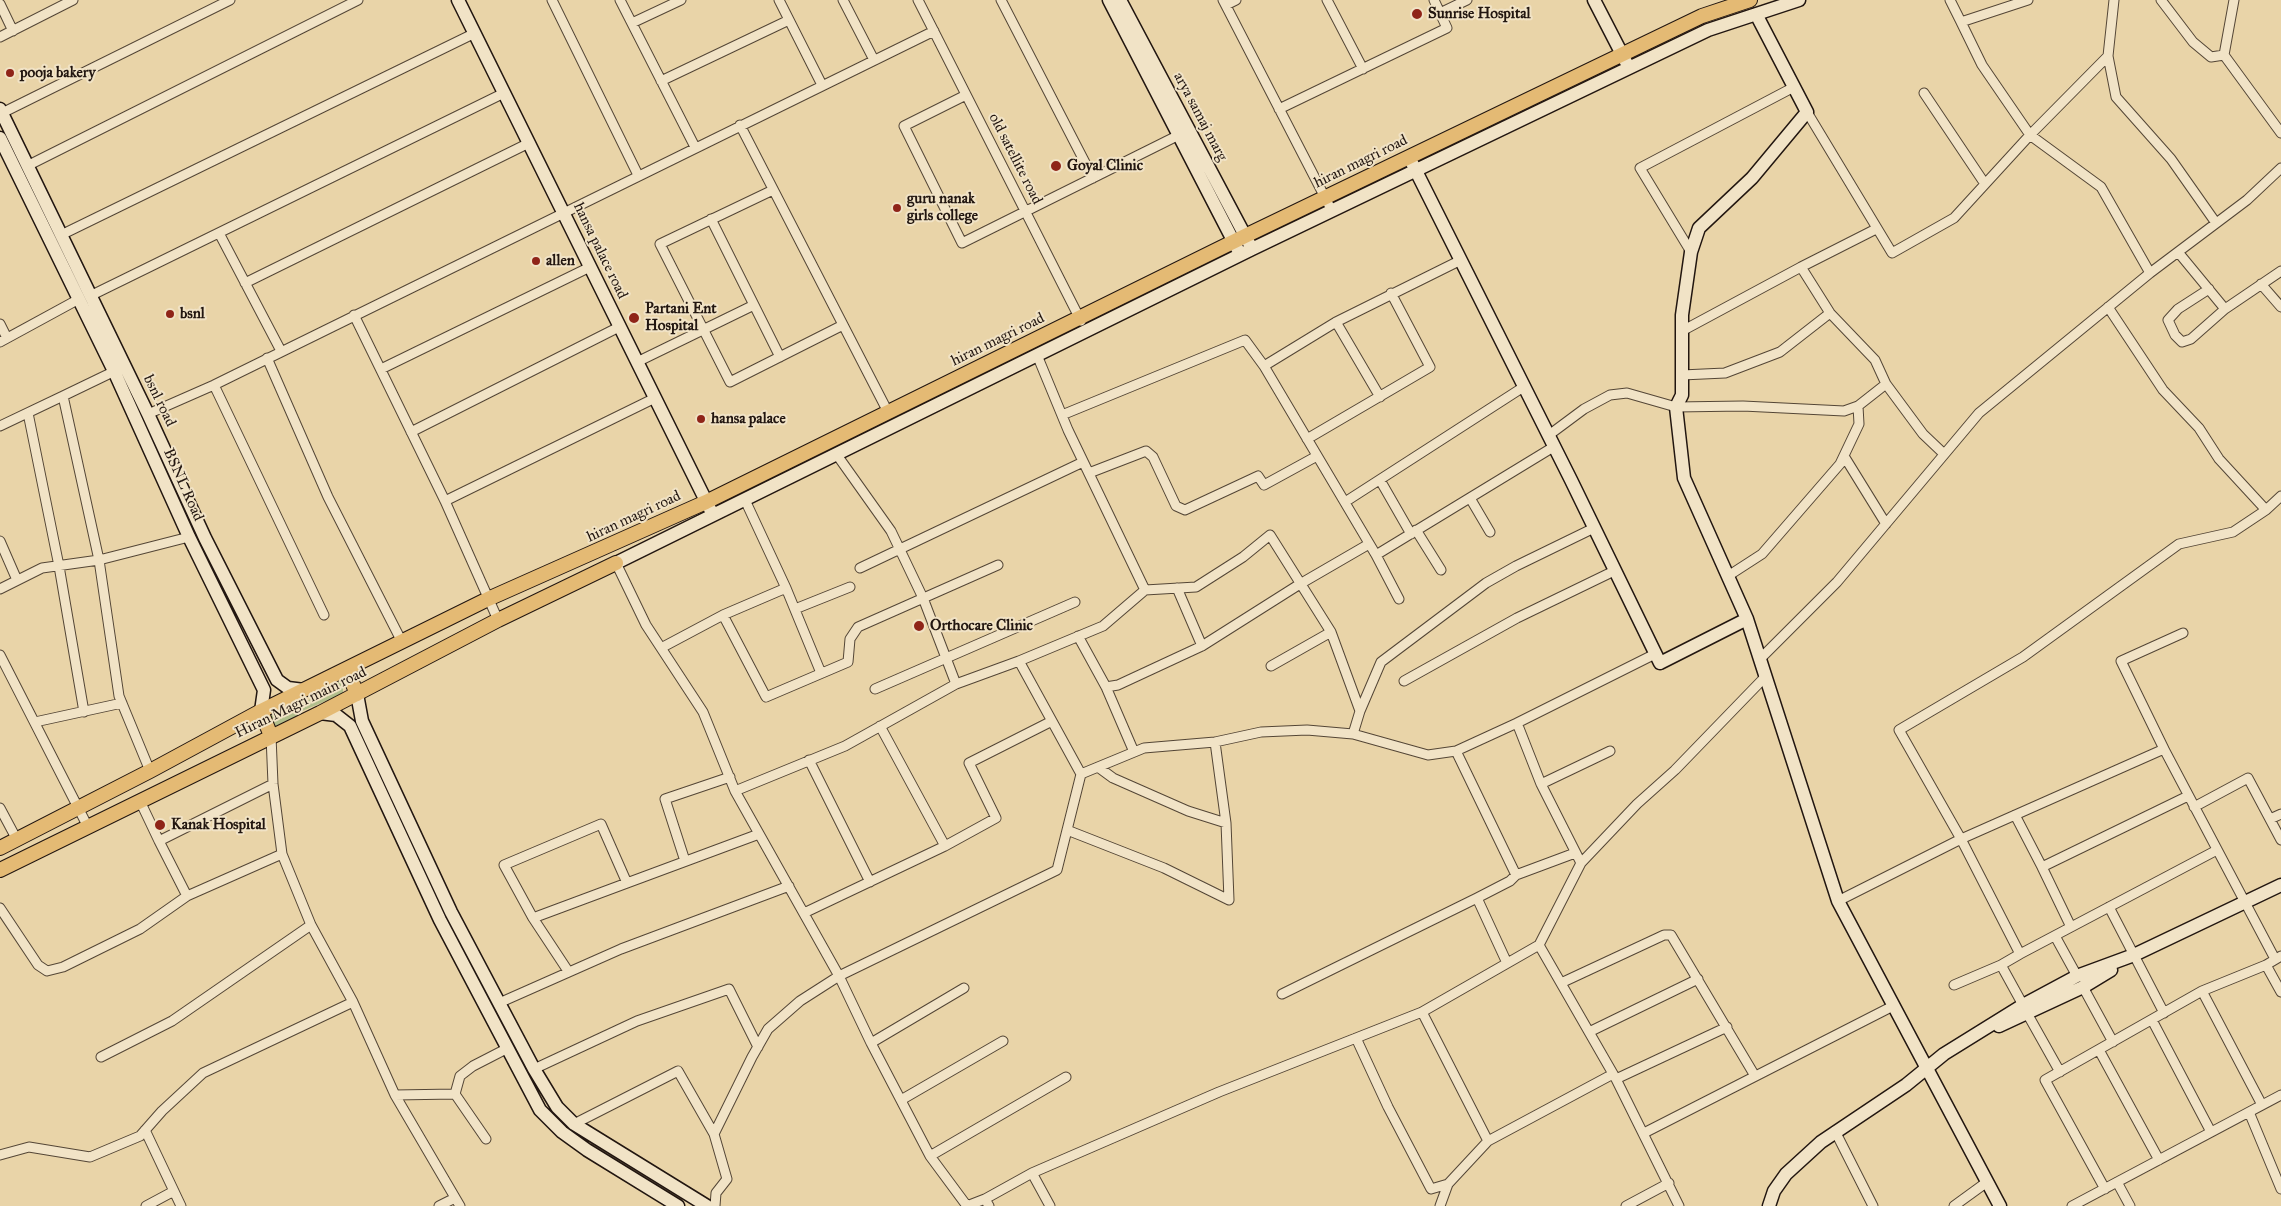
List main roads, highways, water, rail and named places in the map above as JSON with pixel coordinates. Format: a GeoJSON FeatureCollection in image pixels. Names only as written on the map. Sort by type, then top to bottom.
{"type":"FeatureCollection","features":[{"type":"Feature","properties":{"kind":"main road","name":"hiran magri road"},"geometry":{"type":"LineString","coordinates":[[261,711],[488,599],[609,547],[706,502],[1080,318],[1243,245],[1325,198],[1622,54],[1702,16],[1750,0]]}},
{"type":"Feature","properties":{"kind":"main road","name":"Hiran Magri main road"},"geometry":{"type":"LineString","coordinates":[[0,870],[320,713],[498,620],[616,563]]}},
{"type":"Feature","properties":{"kind":"main road"},"geometry":{"type":"LineString","coordinates":[[347,670],[357,694]]}},
{"type":"Feature","properties":{"kind":"main road","name":"Hiran Magri main road"},"geometry":{"type":"LineString","coordinates":[[0,848],[16,838],[150,771],[261,711]]}},
{"type":"Feature","properties":{"kind":"main road"},"geometry":{"type":"LineString","coordinates":[[261,711],[271,736]]}},
{"type":"Feature","properties":{"kind":"place","name":"Sunrise Hospital"},"geometry":{"type":"Point","coordinates":[1417,14]}},
{"type":"Feature","properties":{"kind":"place","name":"pooja bakery"},"geometry":{"type":"Point","coordinates":[10,73]}},
{"type":"Feature","properties":{"kind":"place","name":"Goyal Clinic"},"geometry":{"type":"Point","coordinates":[1056,166]}},
{"type":"Feature","properties":{"kind":"place","name":"guru nanak girls college"},"geometry":{"type":"Point","coordinates":[897,208]}},
{"type":"Feature","properties":{"kind":"place","name":"allen"},"geometry":{"type":"Point","coordinates":[536,261]}},
{"type":"Feature","properties":{"kind":"place","name":"bsnl"},"geometry":{"type":"Point","coordinates":[170,314]}},
{"type":"Feature","properties":{"kind":"place","name":"Partani Ent Hospital"},"geometry":{"type":"Point","coordinates":[634,318]}},
{"type":"Feature","properties":{"kind":"place","name":"hansa palace"},"geometry":{"type":"Point","coordinates":[701,419]}},
{"type":"Feature","properties":{"kind":"place","name":"Orthocare Clinic"},"geometry":{"type":"Point","coordinates":[919,626]}},
{"type":"Feature","properties":{"kind":"place","name":"Kanak Hospital"},"geometry":{"type":"Point","coordinates":[160,825]}}]}
